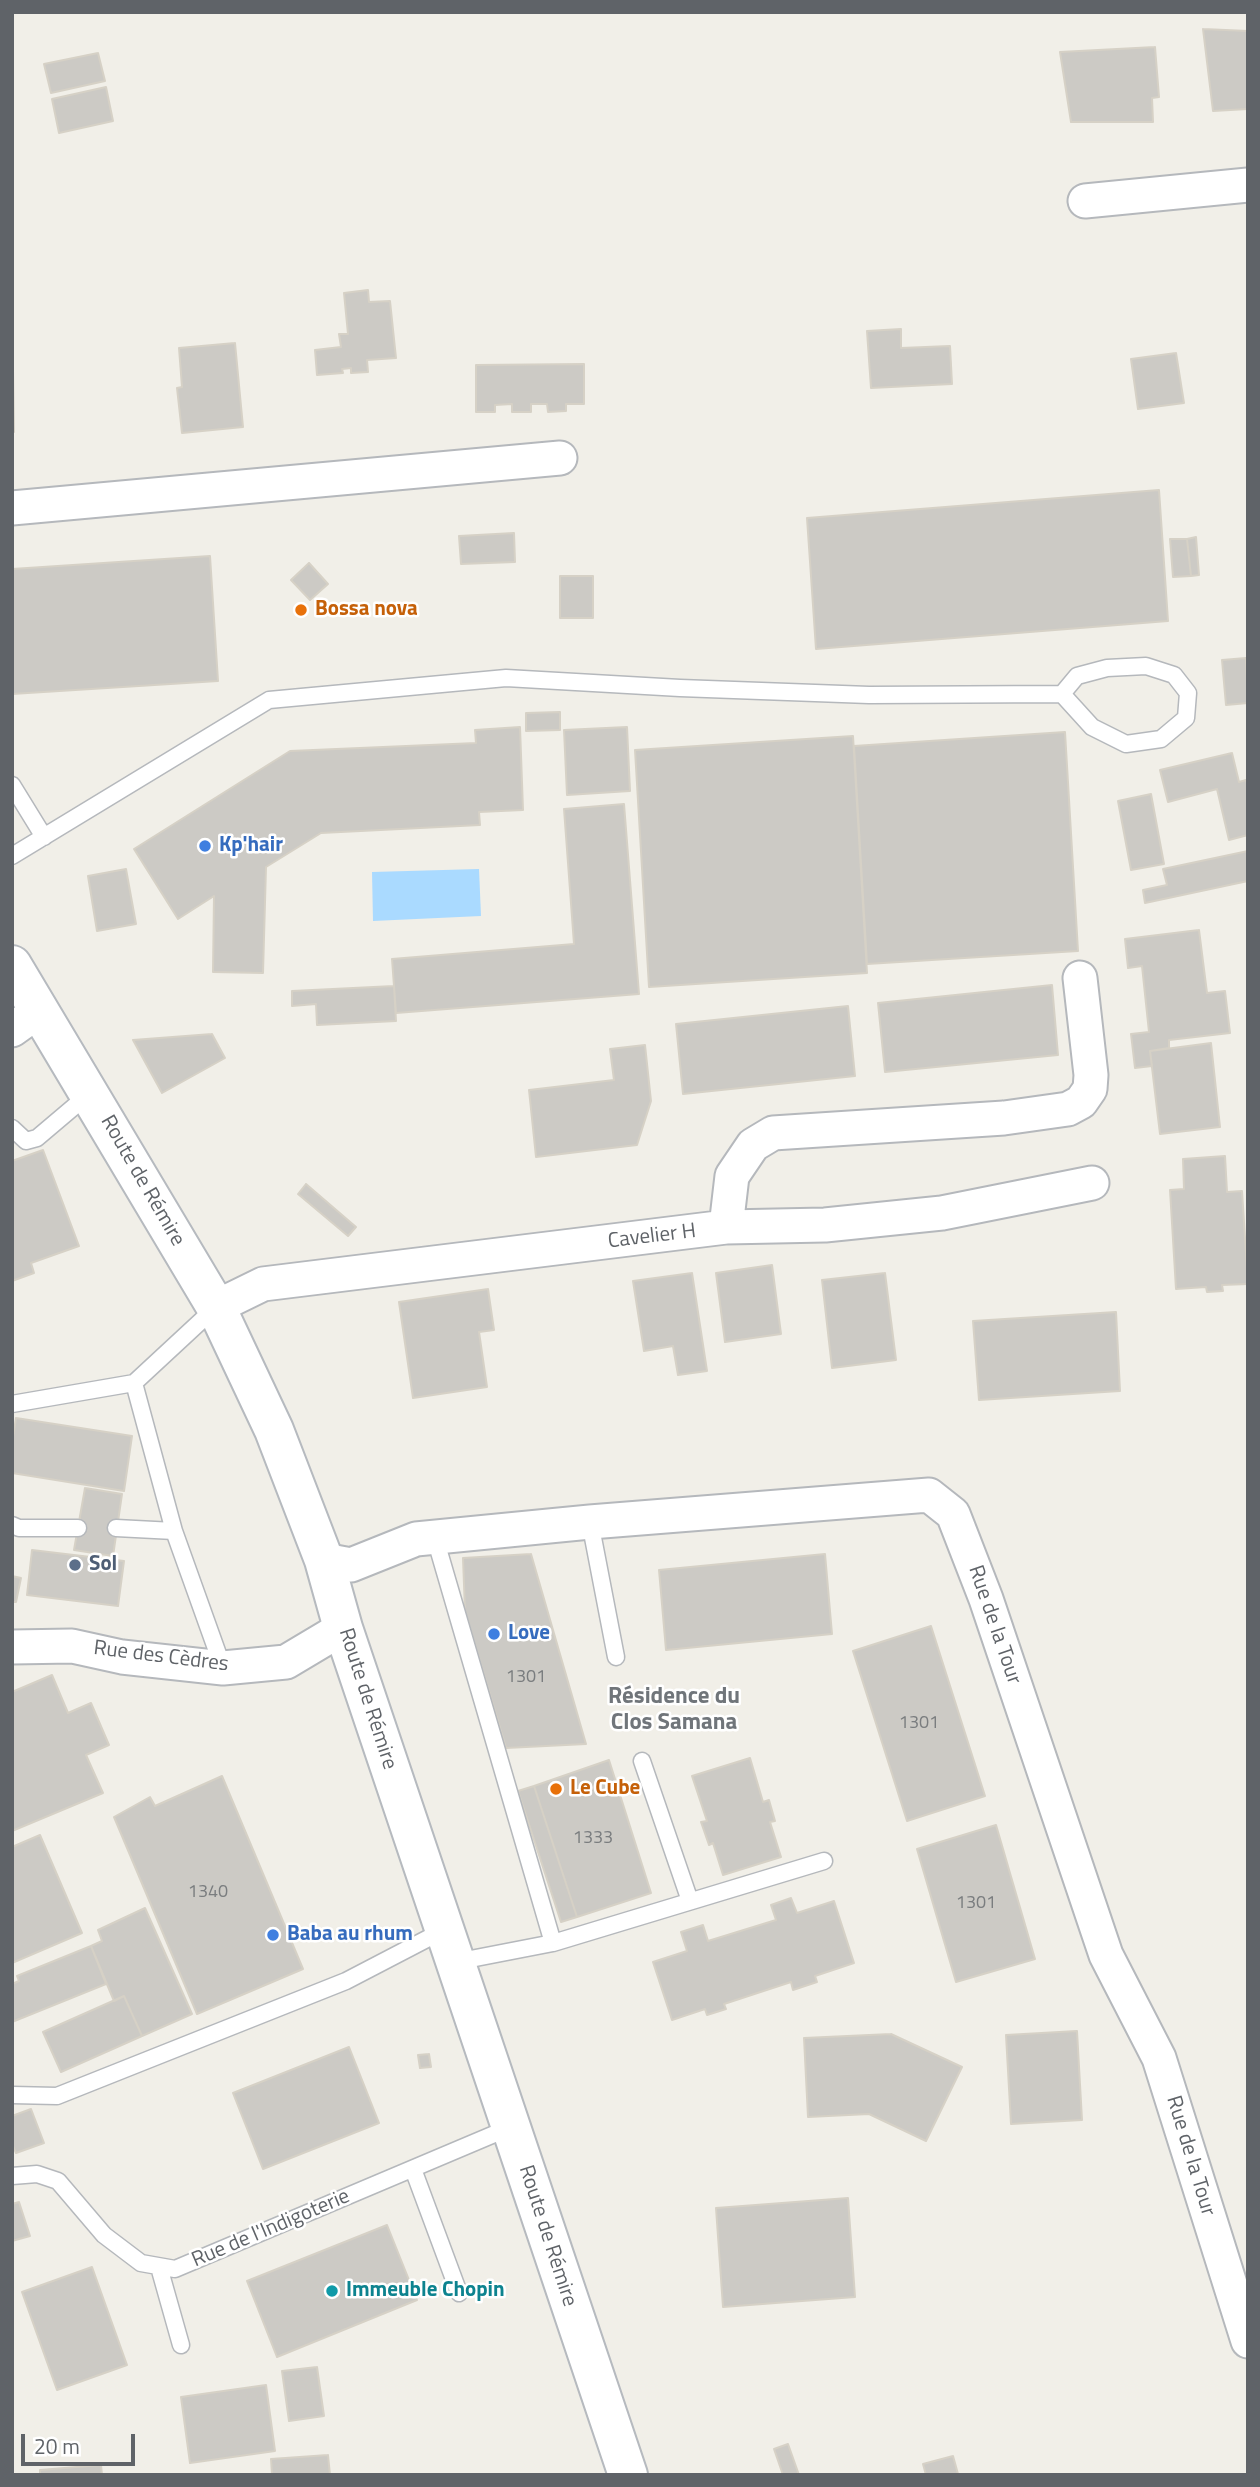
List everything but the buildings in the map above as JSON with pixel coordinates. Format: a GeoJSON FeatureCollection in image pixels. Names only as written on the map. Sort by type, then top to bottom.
{"type":"FeatureCollection","features":[{"type":"Feature","properties":{"kind":"main road","name":"Route de Rémire"},"geometry":{"type":"LineString","coordinates":[[15,974],[26,1020],[90,1093],[216,1307],[274,1430],[324,1560],[344,1628],[628,2475]]}},
{"type":"Feature","properties":{"kind":"street"},"geometry":{"type":"LineString","coordinates":[[1085,201],[1248,185]]}},
{"type":"Feature","properties":{"kind":"street"},"geometry":{"type":"LineString","coordinates":[[12,508],[560,458]]}},
{"type":"Feature","properties":{"kind":"street"},"geometry":{"type":"LineString","coordinates":[[726,1227],[732,1176],[753,1145],[773,1133],[1004,1118],[1068,1109],[1081,1102],[1090,1089],[1091,1075],[1080,978]]}},
{"type":"Feature","properties":{"kind":"street","name":"Cavelier H"},"geometry":{"type":"LineString","coordinates":[[216,1307],[263,1283],[726,1227],[825,1225],[942,1213],[1092,1183]]}},
{"type":"Feature","properties":{"kind":"street","name":"Rue de la Tour"},"geometry":{"type":"LineString","coordinates":[[324,1560],[351,1564],[416,1539],[929,1495],[953,1514],[986,1599],[1106,1955],[1159,2059],[1248,2341]]}},
{"type":"Feature","properties":{"kind":"street","name":"Rue des Cèdres"},"geometry":{"type":"LineString","coordinates":[[12,1647],[72,1646],[122,1657],[223,1668],[286,1662],[344,1628]]}},
{"type":"Feature","properties":{"kind":"lane"},"geometry":{"type":"LineString","coordinates":[[12,856],[269,700],[506,678],[869,695],[1062,694],[1092,727],[1126,744],[1161,739],[1186,718],[1188,693],[1174,675],[1146,666],[1107,668],[1077,676],[1062,694]]}},
{"type":"Feature","properties":{"kind":"lane"},"geometry":{"type":"LineString","coordinates":[[12,785],[44,837]]}},
{"type":"Feature","properties":{"kind":"lane"},"geometry":{"type":"LineString","coordinates":[[12,1128],[26,1141],[37,1138],[90,1093]]}},
{"type":"Feature","properties":{"kind":"lane"},"geometry":{"type":"LineString","coordinates":[[12,1404],[134,1383],[216,1307]]}},
{"type":"Feature","properties":{"kind":"lane"},"geometry":{"type":"LineString","coordinates":[[134,1383],[174,1531],[223,1668]]}},
{"type":"Feature","properties":{"kind":"lane"},"geometry":{"type":"LineString","coordinates":[[590,1522],[616,1657]]}},
{"type":"Feature","properties":{"kind":"lane"},"geometry":{"type":"LineString","coordinates":[[12,1525],[19,1528],[78,1528]]}},
{"type":"Feature","properties":{"kind":"lane"},"geometry":{"type":"LineString","coordinates":[[117,1528],[174,1531]]}},
{"type":"Feature","properties":{"kind":"lane"},"geometry":{"type":"LineString","coordinates":[[435,1538],[553,1942]]}},
{"type":"Feature","properties":{"kind":"lane"},"geometry":{"type":"LineString","coordinates":[[642,1760],[690,1901]]}},
{"type":"Feature","properties":{"kind":"lane"},"geometry":{"type":"LineString","coordinates":[[12,2095],[57,2096],[346,1981],[450,1946],[553,1942],[824,1861]]}},
{"type":"Feature","properties":{"kind":"lane","name":"Rue de l'Indigoterie"},"geometry":{"type":"LineString","coordinates":[[159,2267],[175,2269],[511,2127]]}},
{"type":"Feature","properties":{"kind":"lane"},"geometry":{"type":"LineString","coordinates":[[413,2169],[459,2293]]}},
{"type":"Feature","properties":{"kind":"lane"},"geometry":{"type":"LineString","coordinates":[[12,2176],[37,2174],[58,2180],[104,2235],[141,2263],[159,2267],[181,2345]]}},
{"type":"Feature","properties":{"kind":"water"},"geometry":{"type":"Polygon","coordinates":[[[479,869],[481,916],[373,921],[372,872],[479,869]]]}},
{"type":"Feature","properties":{"kind":"place","name":"Bossa nova"},"geometry":{"type":"Point","coordinates":[301,610]}},
{"type":"Feature","properties":{"kind":"place","name":"Kp'hair"},"geometry":{"type":"Point","coordinates":[205,846]}},
{"type":"Feature","properties":{"kind":"place","name":"Sol"},"geometry":{"type":"Point","coordinates":[75,1565]}},
{"type":"Feature","properties":{"kind":"place","name":"Love"},"geometry":{"type":"Point","coordinates":[494,1634]}},
{"type":"Feature","properties":{"kind":"place","name":"Le Cube"},"geometry":{"type":"Point","coordinates":[556,1789]}},
{"type":"Feature","properties":{"kind":"place","name":"Baba au rhum"},"geometry":{"type":"Point","coordinates":[273,1935]}},
{"type":"Feature","properties":{"kind":"place","name":"Immeuble Chopin"},"geometry":{"type":"Point","coordinates":[332,2291]}},
{"type":"Feature","properties":{"kind":"district","name":"Résidence du Clos Samana"},"geometry":{"type":"Point","coordinates":[674,1710]}}]}
